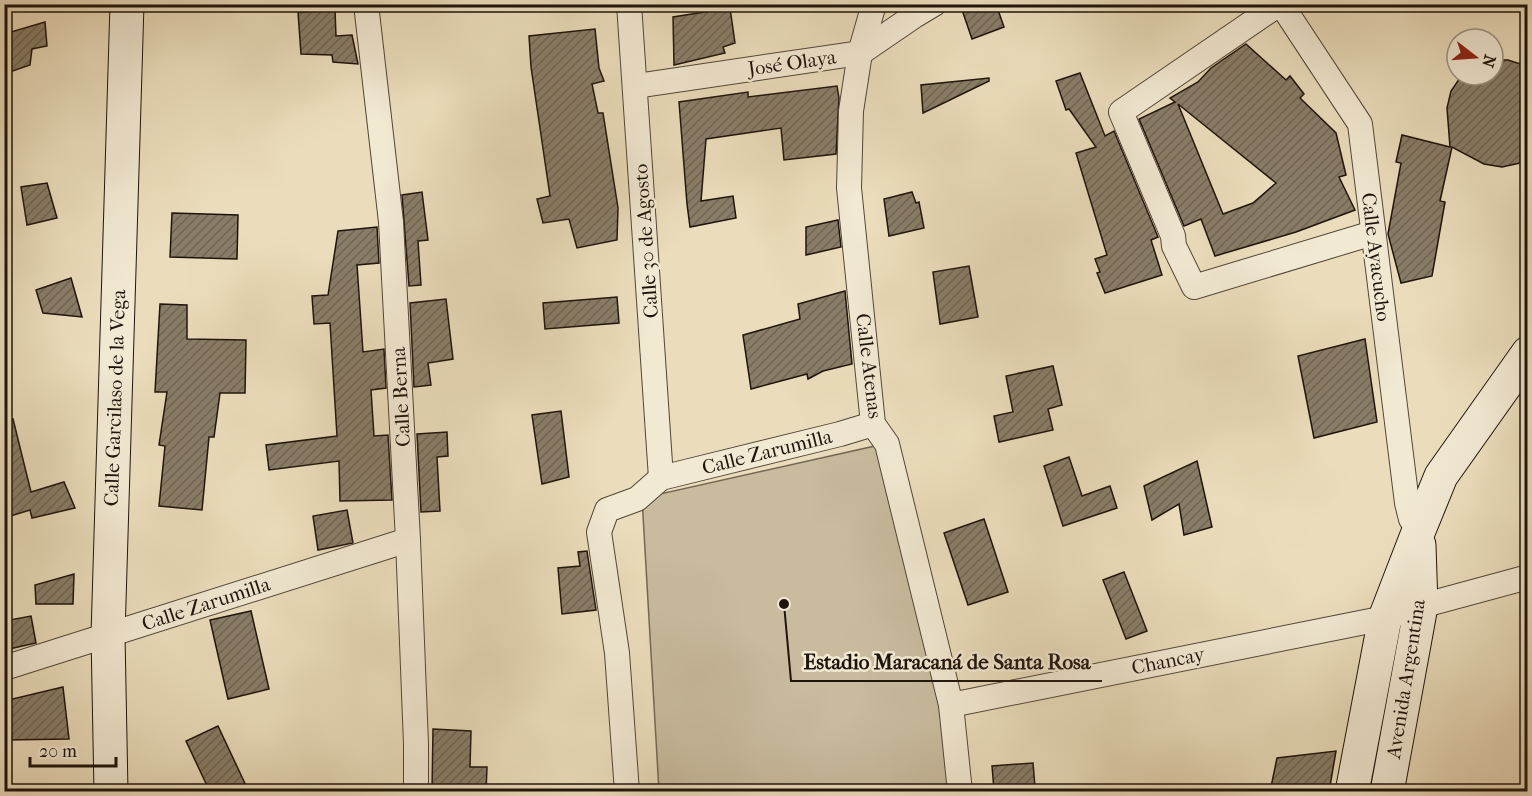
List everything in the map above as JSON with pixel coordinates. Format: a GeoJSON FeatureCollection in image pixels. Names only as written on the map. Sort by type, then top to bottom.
{"type":"FeatureCollection","features":[{"type":"Feature","properties":{"kind":"street","name":"Calle Garcilaso de la Vega"},"geometry":{"type":"LineString","coordinates":[[111,792],[108,635],[127,4]]}},
{"type":"Feature","properties":{"kind":"street","name":"Calle Berna"},"geometry":{"type":"LineString","coordinates":[[366,4],[391,222],[408,540],[416,792]]}},
{"type":"Feature","properties":{"kind":"street","name":"Calle 30 de Agosto"},"geometry":{"type":"LineString","coordinates":[[629,4],[661,478]]}},
{"type":"Feature","properties":{"kind":"street","name":"Calle Atenas"},"geometry":{"type":"LineString","coordinates":[[874,4],[860,53],[851,111],[849,188],[873,423],[887,444],[951,705],[960,792]]}},
{"type":"Feature","properties":{"kind":"street","name":"José Olaya"},"geometry":{"type":"LineString","coordinates":[[636,87],[860,53],[934,4]]}},
{"type":"Feature","properties":{"kind":"street","name":"Calle Ayacucho"},"geometry":{"type":"LineString","coordinates":[[1280,4],[1360,124],[1407,503],[1411,519],[1419,530]]}},
{"type":"Feature","properties":{"kind":"street"},"geometry":{"type":"LineString","coordinates":[[1280,4],[1121,112],[1173,236],[1174,246],[1194,287],[1373,233]]}},
{"type":"Feature","properties":{"kind":"street","name":"Avenida Argentina"},"geometry":{"type":"LineString","coordinates":[[1352,792],[1385,618],[1419,530],[1441,476],[1527,353]]}},
{"type":"Feature","properties":{"kind":"street","name":"Calle Zarumilla"},"geometry":{"type":"LineString","coordinates":[[661,478],[840,434],[873,423]]}},
{"type":"Feature","properties":{"kind":"street"},"geometry":{"type":"LineString","coordinates":[[627,792],[616,653],[599,532],[607,510],[637,499],[661,478]]}},
{"type":"Feature","properties":{"kind":"street","name":"Avenida Argentina"},"geometry":{"type":"LineString","coordinates":[[1387,792],[1421,606],[1419,530]]}},
{"type":"Feature","properties":{"kind":"street","name":"Calle Zarumilla"},"geometry":{"type":"LineString","coordinates":[[4,668],[408,540]]}},
{"type":"Feature","properties":{"kind":"street","name":"Chancay"},"geometry":{"type":"LineString","coordinates":[[951,705],[1385,618],[1527,577]]}},
{"type":"Feature","properties":{"kind":"shaded area"},"geometry":{"type":"Polygon","coordinates":[[[884,444],[943,709],[949,791],[659,791],[642,498],[884,444]]]}},
{"type":"Feature","properties":{"kind":"building"},"geometry":{"type":"Polygon","coordinates":[[[960,4],[996,4],[1004,27],[972,39],[960,4]]]}},
{"type":"Feature","properties":{"kind":"building"},"geometry":{"type":"Polygon","coordinates":[[[730,8],[735,43],[723,47],[725,53],[674,65],[673,17],[730,8]]]}},
{"type":"Feature","properties":{"kind":"building"},"geometry":{"type":"Polygon","coordinates":[[[335,10],[336,36],[352,35],[358,64],[333,62],[332,55],[301,54],[298,12],[335,10]]]}},
{"type":"Feature","properties":{"kind":"building"},"geometry":{"type":"Polygon","coordinates":[[[45,22],[47,46],[32,49],[30,65],[4,74],[4,34],[45,22]]]}},
{"type":"Feature","properties":{"kind":"building"},"geometry":{"type":"Polygon","coordinates":[[[595,29],[599,68],[604,81],[592,84],[598,113],[603,113],[618,208],[617,240],[577,248],[569,219],[543,223],[537,199],[550,196],[531,67],[529,36],[595,29]]]}},
{"type":"Feature","properties":{"kind":"building"},"geometry":{"type":"Polygon","coordinates":[[[1246,44],[1286,80],[1290,76],[1304,94],[1300,98],[1336,133],[1346,175],[1339,177],[1355,210],[1296,232],[1215,256],[1201,219],[1184,226],[1139,119],[1175,102],[1170,98],[1198,82],[1211,68],[1246,44]],[[1178,104],[1223,214],[1253,203],[1276,183],[1178,104]]]}},
{"type":"Feature","properties":{"kind":"building"},"geometry":{"type":"Polygon","coordinates":[[[1505,60],[1527,66],[1527,158],[1520,163],[1502,167],[1484,164],[1452,147],[1440,201],[1445,202],[1432,276],[1401,283],[1388,234],[1401,163],[1396,162],[1402,135],[1450,147],[1447,108],[1454,87],[1505,87],[1505,60]]]}},
{"type":"Feature","properties":{"kind":"building"},"geometry":{"type":"Polygon","coordinates":[[[1080,73],[1105,136],[1114,131],[1158,237],[1151,240],[1162,275],[1105,293],[1097,273],[1100,272],[1095,259],[1107,255],[1076,153],[1096,147],[1069,109],[1066,110],[1056,81],[1080,73]]]}},
{"type":"Feature","properties":{"kind":"building"},"geometry":{"type":"Polygon","coordinates":[[[989,78],[989,81],[923,113],[921,85],[989,78]]]}},
{"type":"Feature","properties":{"kind":"building"},"geometry":{"type":"Polygon","coordinates":[[[837,86],[839,98],[836,154],[784,160],[781,128],[706,139],[701,201],[733,196],[736,218],[690,227],[679,102],[748,92],[748,97],[837,86]]]}},
{"type":"Feature","properties":{"kind":"building"},"geometry":{"type":"Polygon","coordinates":[[[47,183],[57,218],[27,225],[21,187],[47,183]]]}},
{"type":"Feature","properties":{"kind":"building"},"geometry":{"type":"Polygon","coordinates":[[[422,192],[428,240],[418,241],[421,285],[409,286],[402,195],[422,192]]]}},
{"type":"Feature","properties":{"kind":"building"},"geometry":{"type":"Polygon","coordinates":[[[912,192],[916,203],[919,202],[924,228],[889,236],[884,199],[912,192]]]}},
{"type":"Feature","properties":{"kind":"building"},"geometry":{"type":"Polygon","coordinates":[[[172,213],[238,215],[237,259],[170,257],[172,213]]]}},
{"type":"Feature","properties":{"kind":"building"},"geometry":{"type":"Polygon","coordinates":[[[838,220],[841,247],[806,255],[806,227],[838,220]]]}},
{"type":"Feature","properties":{"kind":"building"},"geometry":{"type":"Polygon","coordinates":[[[377,227],[379,263],[357,265],[363,352],[384,349],[386,388],[371,390],[374,436],[388,435],[392,500],[340,501],[339,461],[269,470],[266,445],[337,436],[330,323],[314,324],[312,296],[328,295],[338,231],[377,227]]]}},
{"type":"Feature","properties":{"kind":"building"},"geometry":{"type":"Polygon","coordinates":[[[969,266],[978,317],[940,324],[933,272],[969,266]]]}},
{"type":"Feature","properties":{"kind":"building"},"geometry":{"type":"Polygon","coordinates":[[[71,278],[82,317],[43,313],[36,290],[71,278]]]}},
{"type":"Feature","properties":{"kind":"building"},"geometry":{"type":"Polygon","coordinates":[[[845,291],[852,364],[823,371],[808,379],[807,374],[751,389],[743,335],[800,319],[798,304],[845,291]]]}},
{"type":"Feature","properties":{"kind":"building"},"geometry":{"type":"Polygon","coordinates":[[[617,297],[619,323],[545,329],[543,303],[617,297]]]}},
{"type":"Feature","properties":{"kind":"building"},"geometry":{"type":"Polygon","coordinates":[[[446,299],[453,359],[428,363],[431,385],[414,387],[410,303],[446,299]]]}},
{"type":"Feature","properties":{"kind":"building"},"geometry":{"type":"Polygon","coordinates":[[[160,304],[187,305],[187,339],[246,340],[245,393],[220,393],[214,437],[209,437],[202,510],[159,506],[165,446],[159,445],[167,392],[155,392],[160,304]]]}},
{"type":"Feature","properties":{"kind":"building"},"geometry":{"type":"Polygon","coordinates":[[[1365,339],[1377,422],[1314,438],[1298,356],[1365,339]]]}},
{"type":"Feature","properties":{"kind":"building"},"geometry":{"type":"Polygon","coordinates":[[[1053,366],[1062,405],[1048,409],[1053,430],[999,442],[994,416],[1013,412],[1006,376],[1053,366]]]}},
{"type":"Feature","properties":{"kind":"building"},"geometry":{"type":"Polygon","coordinates":[[[561,411],[569,477],[542,484],[532,415],[561,411]]]}},
{"type":"Feature","properties":{"kind":"building"},"geometry":{"type":"Polygon","coordinates":[[[13,419],[31,492],[64,482],[75,508],[32,518],[30,510],[4,518],[4,421],[13,419]]]}},
{"type":"Feature","properties":{"kind":"building"},"geometry":{"type":"Polygon","coordinates":[[[447,432],[448,456],[437,457],[440,511],[421,512],[417,434],[447,432]]]}},
{"type":"Feature","properties":{"kind":"building"},"geometry":{"type":"Polygon","coordinates":[[[1069,457],[1082,496],[1110,486],[1117,508],[1063,526],[1044,466],[1069,457]]]}},
{"type":"Feature","properties":{"kind":"building"},"geometry":{"type":"Polygon","coordinates":[[[1197,461],[1212,527],[1184,535],[1179,504],[1152,520],[1144,486],[1197,461]]]}},
{"type":"Feature","properties":{"kind":"building"},"geometry":{"type":"Polygon","coordinates":[[[347,510],[353,543],[318,550],[313,516],[347,510]]]}},
{"type":"Feature","properties":{"kind":"building"},"geometry":{"type":"Polygon","coordinates":[[[984,519],[1008,592],[968,605],[944,533],[984,519]]]}},
{"type":"Feature","properties":{"kind":"building"},"geometry":{"type":"Polygon","coordinates":[[[587,551],[596,610],[562,614],[558,568],[580,566],[578,552],[587,551]]]}},
{"type":"Feature","properties":{"kind":"building"},"geometry":{"type":"Polygon","coordinates":[[[1124,572],[1147,631],[1126,639],[1103,580],[1124,572]]]}},
{"type":"Feature","properties":{"kind":"building"},"geometry":{"type":"Polygon","coordinates":[[[74,574],[73,604],[36,604],[35,585],[74,574]]]}},
{"type":"Feature","properties":{"kind":"building"},"geometry":{"type":"Polygon","coordinates":[[[251,611],[269,689],[228,699],[210,620],[251,611]]]}},
{"type":"Feature","properties":{"kind":"building"},"geometry":{"type":"Polygon","coordinates":[[[31,616],[36,643],[9,649],[4,621],[31,616]]]}},
{"type":"Feature","properties":{"kind":"building"},"geometry":{"type":"Polygon","coordinates":[[[63,687],[69,739],[4,740],[4,701],[63,687]]]}},
{"type":"Feature","properties":{"kind":"building"},"geometry":{"type":"Polygon","coordinates":[[[218,726],[249,792],[210,792],[186,741],[218,726]]]}},
{"type":"Feature","properties":{"kind":"building"},"geometry":{"type":"Polygon","coordinates":[[[433,729],[471,731],[470,767],[487,767],[486,792],[432,792],[433,729]]]}},
{"type":"Feature","properties":{"kind":"building"},"geometry":{"type":"Polygon","coordinates":[[[1336,751],[1329,792],[1296,792],[1271,787],[1277,758],[1336,751]]]}},
{"type":"Feature","properties":{"kind":"building"},"geometry":{"type":"Polygon","coordinates":[[[1033,763],[1035,787],[994,790],[992,766],[1033,763]]]}},
{"type":"Feature","properties":{"kind":"place","name":"Estadio Maracaná de Santa Rosa"},"geometry":{"type":"Point","coordinates":[784,604]}}]}
